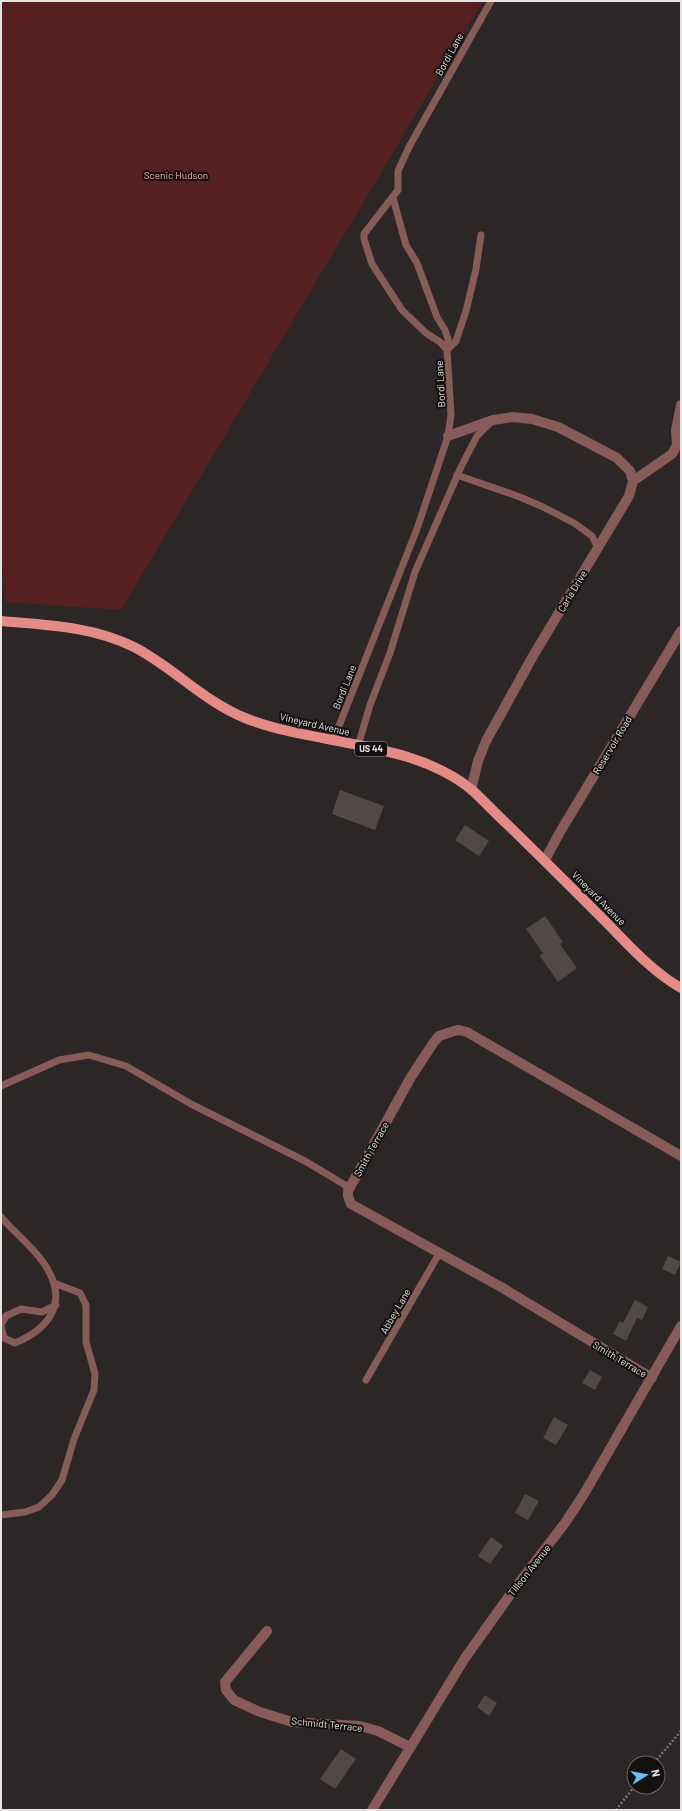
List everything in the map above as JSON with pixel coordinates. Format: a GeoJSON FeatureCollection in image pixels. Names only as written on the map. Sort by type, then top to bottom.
{"type":"FeatureCollection","features":[{"type":"Feature","properties":{"kind":"main road","name":"Vineyard Avenue"},"geometry":{"type":"LineString","coordinates":[[1,621],[74,627],[108,636],[149,656],[215,704],[246,718],[300,734],[391,753],[423,763],[453,778],[471,790],[545,860],[643,959],[681,988]]}},
{"type":"Feature","properties":{"kind":"street"},"geometry":{"type":"LineString","coordinates":[[448,436],[493,420],[513,417],[532,418],[558,427],[617,458],[630,471],[633,481],[672,454],[677,445],[676,430],[681,405]]}},
{"type":"Feature","properties":{"kind":"street","name":"Carla Drive"},"geometry":{"type":"LineString","coordinates":[[471,790],[478,761],[486,741],[533,656],[629,496],[633,481]]}},
{"type":"Feature","properties":{"kind":"street","name":"Reservoir Road"},"geometry":{"type":"LineString","coordinates":[[545,860],[560,832],[681,631]]}},
{"type":"Feature","properties":{"kind":"street","name":"Smith Terrace"},"geometry":{"type":"LineString","coordinates":[[652,1378],[440,1252],[351,1204],[348,1196],[350,1188],[411,1077],[434,1042],[439,1036],[459,1030],[467,1032],[509,1055],[681,1156]]}},
{"type":"Feature","properties":{"kind":"street","name":"Tillson Avenue"},"geometry":{"type":"LineString","coordinates":[[372,1810],[444,1691],[487,1625],[565,1523],[652,1378],[681,1326]]}},
{"type":"Feature","properties":{"kind":"street","name":"Schmidt Terrace"},"geometry":{"type":"LineString","coordinates":[[267,1631],[225,1682],[226,1690],[234,1700],[260,1712],[292,1722],[360,1726],[378,1731],[410,1747]]}},
{"type":"Feature","properties":{"kind":"lane","name":"Bordi Lane"},"geometry":{"type":"LineString","coordinates":[[333,741],[417,529],[448,436],[451,414],[448,350],[440,342],[426,333],[402,310],[372,264],[364,239],[364,234],[398,190],[398,172],[409,147],[491,1]]}},
{"type":"Feature","properties":{"kind":"lane"},"geometry":{"type":"LineString","coordinates":[[393,198],[406,245],[417,263],[437,317],[445,330],[448,340],[448,350]]}},
{"type":"Feature","properties":{"kind":"lane"},"geometry":{"type":"LineString","coordinates":[[448,350],[456,341],[466,311],[476,269],[481,235]]}},
{"type":"Feature","properties":{"kind":"lane"},"geometry":{"type":"LineString","coordinates":[[358,746],[370,705],[390,653],[415,572],[457,475],[477,436],[493,420]]}},
{"type":"Feature","properties":{"kind":"lane"},"geometry":{"type":"LineString","coordinates":[[457,475],[520,497],[574,523],[592,536],[598,548]]}},
{"type":"Feature","properties":{"kind":"lane"},"geometry":{"type":"LineString","coordinates":[[1,1086],[59,1060],[89,1055],[126,1066],[191,1104],[305,1161],[350,1188]]}},
{"type":"Feature","properties":{"kind":"lane"},"geometry":{"type":"LineString","coordinates":[[1,1217],[43,1262],[54,1284],[56,1305],[45,1325],[30,1336],[15,1343],[4,1338],[1,1325],[6,1316],[21,1309],[42,1312],[56,1305]]}},
{"type":"Feature","properties":{"kind":"lane","name":"Abbey Lane"},"geometry":{"type":"LineString","coordinates":[[366,1380],[440,1252]]}},
{"type":"Feature","properties":{"kind":"lane"},"geometry":{"type":"LineString","coordinates":[[1,1515],[25,1512],[39,1507],[52,1495],[62,1480],[74,1438],[94,1390],[95,1374],[86,1342],[86,1305],[80,1293],[54,1284]]}},
{"type":"Feature","properties":{"kind":"path"},"geometry":{"type":"LineString","coordinates":[[661,1755],[681,1730]]}},
{"type":"Feature","properties":{"kind":"path"},"geometry":{"type":"LineString","coordinates":[[616,1810],[628,1795]]}},
{"type":"Feature","properties":{"kind":"green space","name":"Scenic Hudson"},"geometry":{"type":"Polygon","coordinates":[[[1,1],[483,1],[121,610],[6,602],[1,554],[1,1]]]}},
{"type":"Feature","properties":{"kind":"building"},"geometry":{"type":"Polygon","coordinates":[[[340,790],[384,806],[375,830],[332,814],[340,790]]]}},
{"type":"Feature","properties":{"kind":"building"},"geometry":{"type":"Polygon","coordinates":[[[465,825],[489,841],[479,856],[455,840],[465,825]]]}},
{"type":"Feature","properties":{"kind":"building"},"geometry":{"type":"Polygon","coordinates":[[[545,916],[563,942],[560,944],[577,968],[558,982],[540,956],[543,953],[526,929],[545,916]]]}},
{"type":"Feature","properties":{"kind":"building"},"geometry":{"type":"Polygon","coordinates":[[[668,1256],[681,1262],[675,1275],[662,1269],[668,1256]]]}},
{"type":"Feature","properties":{"kind":"building"},"geometry":{"type":"Polygon","coordinates":[[[635,1300],[648,1307],[642,1320],[637,1318],[626,1341],[613,1334],[620,1321],[623,1323],[635,1300]]]}},
{"type":"Feature","properties":{"kind":"building"},"geometry":{"type":"Polygon","coordinates":[[[590,1370],[602,1377],[595,1390],[582,1383],[590,1370]]]}},
{"type":"Feature","properties":{"kind":"building"},"geometry":{"type":"Polygon","coordinates":[[[554,1417],[568,1425],[556,1445],[543,1438],[554,1417]]]}},
{"type":"Feature","properties":{"kind":"building"},"geometry":{"type":"Polygon","coordinates":[[[525,1494],[539,1501],[528,1520],[515,1513],[525,1494]]]}},
{"type":"Feature","properties":{"kind":"building"},"geometry":{"type":"Polygon","coordinates":[[[491,1537],[503,1546],[490,1564],[478,1556],[491,1537]]]}},
{"type":"Feature","properties":{"kind":"building"},"geometry":{"type":"Polygon","coordinates":[[[485,1695],[497,1703],[489,1716],[477,1707],[485,1695]]]}},
{"type":"Feature","properties":{"kind":"building"},"geometry":{"type":"Polygon","coordinates":[[[341,1749],[356,1759],[335,1789],[320,1779],[341,1749]]]}}]}
